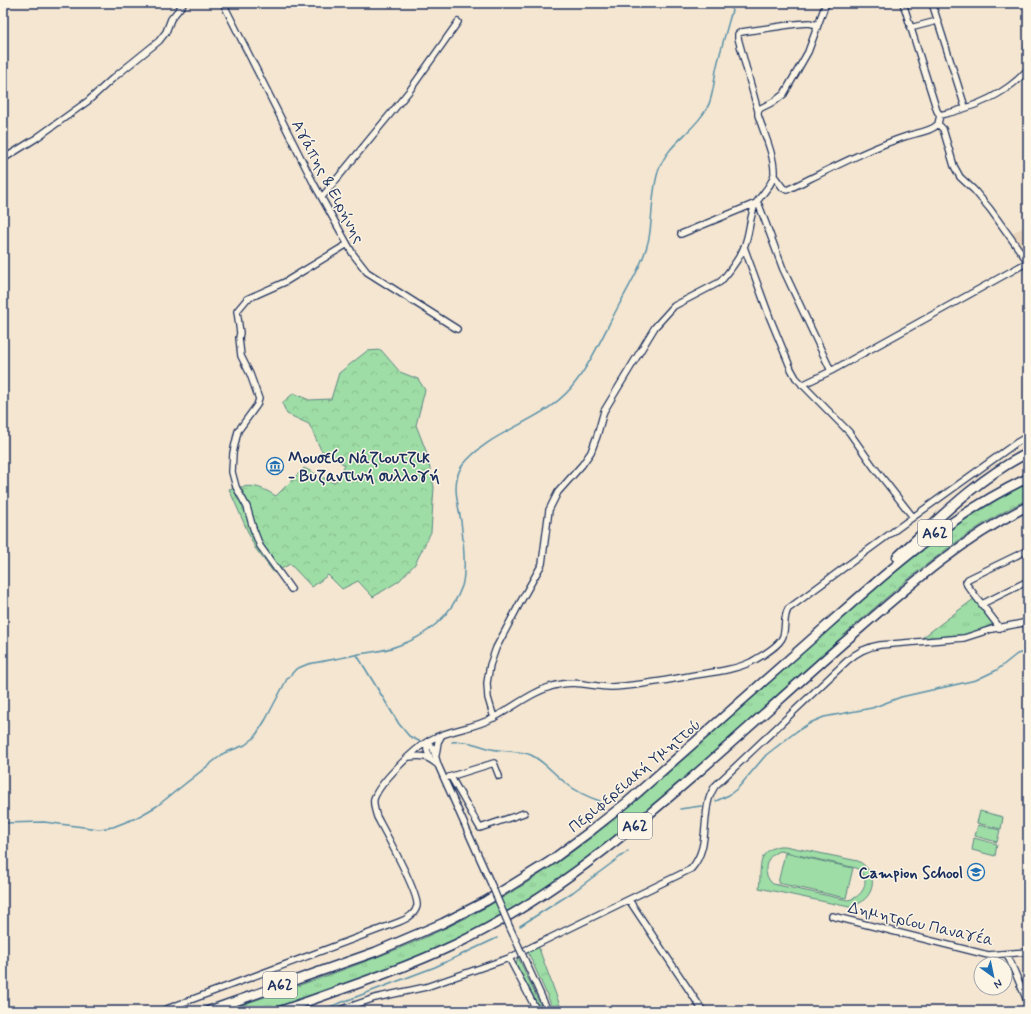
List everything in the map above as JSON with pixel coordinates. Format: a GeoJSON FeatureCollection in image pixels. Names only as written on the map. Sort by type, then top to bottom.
{"type":"FeatureCollection","features":[{"type":"Feature","properties":{"kind":"highway"},"geometry":{"type":"LineString","coordinates":[[852,603],[875,577],[963,497],[993,474],[1028,454]]}},
{"type":"Feature","properties":{"kind":"highway","name":"Περιφερειακή Υμηττού"},"geometry":{"type":"LineString","coordinates":[[208,1011],[375,952],[420,933],[476,906],[528,876],[569,848],[617,810],[906,556],[943,528],[982,502],[1028,478]]}},
{"type":"Feature","properties":{"kind":"highway","name":"Α62"},"geometry":{"type":"LineString","coordinates":[[280,1011],[367,980],[440,951],[480,932],[552,889],[618,840],[671,795],[903,590],[963,545],[1025,508]]}},
{"type":"Feature","properties":{"kind":"street"},"geometry":{"type":"LineString","coordinates":[[3,159],[88,101],[112,79],[159,41],[166,32],[171,19],[184,3]]}},
{"type":"Feature","properties":{"kind":"street","name":"Αγάπης & Ειρήνης"},"geometry":{"type":"LineString","coordinates":[[223,3],[346,245],[367,272],[457,329]]}},
{"type":"Feature","properties":{"kind":"street"},"geometry":{"type":"LineString","coordinates":[[758,111],[784,94],[808,52],[826,3]]}},
{"type":"Feature","properties":{"kind":"street"},"geometry":{"type":"LineString","coordinates":[[774,176],[783,188],[788,190],[824,171],[869,151],[906,136],[933,128],[938,124],[940,115],[937,111],[903,3]]}},
{"type":"Feature","properties":{"kind":"street"},"geometry":{"type":"LineString","coordinates":[[932,3],[965,107]]}},
{"type":"Feature","properties":{"kind":"street"},"geometry":{"type":"LineString","coordinates":[[910,28],[937,21]]}},
{"type":"Feature","properties":{"kind":"street"},"geometry":{"type":"LineString","coordinates":[[322,197],[410,90],[458,22]]}},
{"type":"Feature","properties":{"kind":"street"},"geometry":{"type":"LineString","coordinates":[[494,718],[488,698],[487,683],[490,665],[496,648],[542,564],[549,510],[558,492],[582,465],[590,452],[607,407],[655,327],[674,306],[720,282],[725,277],[744,247],[751,215],[756,203],[774,176],[771,155],[758,115],[738,34],[741,32],[796,24],[809,23],[818,25]]}},
{"type":"Feature","properties":{"kind":"street"},"geometry":{"type":"LineString","coordinates":[[940,115],[983,102],[1006,89],[1028,69]]}},
{"type":"Feature","properties":{"kind":"street"},"geometry":{"type":"LineString","coordinates":[[802,385],[831,371],[1028,262],[990,209],[974,190],[960,177],[954,166],[943,130],[938,124]]}},
{"type":"Feature","properties":{"kind":"street"},"geometry":{"type":"LineString","coordinates":[[682,234],[756,203]]}},
{"type":"Feature","properties":{"kind":"street"},"geometry":{"type":"LineString","coordinates":[[756,203],[759,205],[762,212],[789,283],[831,371]]}},
{"type":"Feature","properties":{"kind":"street"},"geometry":{"type":"LineString","coordinates":[[291,588],[260,546],[247,507],[236,488],[232,472],[233,452],[238,431],[257,405],[259,399],[250,374],[241,356],[237,311],[247,299],[285,282],[346,245]]}},
{"type":"Feature","properties":{"kind":"street"},"geometry":{"type":"LineString","coordinates":[[744,247],[770,318],[791,369],[802,385],[826,406],[849,432],[872,466],[913,517]]}},
{"type":"Feature","properties":{"kind":"street"},"geometry":{"type":"LineString","coordinates":[[161,1011],[406,920],[414,914],[417,905],[414,891],[377,817],[374,799],[377,793],[408,757],[427,742],[443,735],[484,723],[539,692],[557,685],[571,683],[609,687],[626,686],[725,670],[750,663],[781,641],[784,635],[785,615],[788,609],[1016,442],[1028,436]]}},
{"type":"Feature","properties":{"kind":"street"},"geometry":{"type":"LineString","coordinates":[[1000,628],[967,585],[967,580],[1028,550]]}},
{"type":"Feature","properties":{"kind":"street"},"geometry":{"type":"LineString","coordinates":[[982,604],[1028,581]]}},
{"type":"Feature","properties":{"kind":"street"},"geometry":{"type":"LineString","coordinates":[[337,1011],[374,998],[426,987],[509,958],[691,869],[695,865],[701,852],[708,801],[715,786],[773,730],[858,652],[868,647],[880,645],[964,638],[992,629],[1028,622]]}},
{"type":"Feature","properties":{"kind":"street"},"geometry":{"type":"LineString","coordinates":[[433,757],[438,742],[443,735]]}},
{"type":"Feature","properties":{"kind":"street"},"geometry":{"type":"LineString","coordinates":[[427,742],[432,748],[433,757],[438,765],[548,1011]]}},
{"type":"Feature","properties":{"kind":"street"},"geometry":{"type":"LineString","coordinates":[[408,757],[433,757]]}},
{"type":"Feature","properties":{"kind":"street"},"geometry":{"type":"LineString","coordinates":[[444,779],[494,763],[499,776]]}},
{"type":"Feature","properties":{"kind":"street"},"geometry":{"type":"LineString","coordinates":[[451,777],[480,828],[524,813]]}},
{"type":"Feature","properties":{"kind":"street"},"geometry":{"type":"LineString","coordinates":[[629,900],[703,1011]]}},
{"type":"Feature","properties":{"kind":"street","name":"Δημητρίου Παναγέα"},"geometry":{"type":"LineString","coordinates":[[832,916],[988,955],[1028,952]]}},
{"type":"Feature","properties":{"kind":"street"},"geometry":{"type":"LineString","coordinates":[[1007,954],[1028,1002]]}},
{"type":"Feature","properties":{"kind":"street"},"geometry":{"type":"LineString","coordinates":[[509,958],[537,1011]]}},
{"type":"Feature","properties":{"kind":"shaded area"},"geometry":{"type":"Polygon","coordinates":[[[1028,225],[1028,258],[1010,234],[1028,225]]]}},
{"type":"Feature","properties":{"kind":"green space"},"geometry":{"type":"Polygon","coordinates":[[[381,350],[400,372],[418,379],[425,390],[416,425],[426,451],[434,487],[431,532],[415,564],[399,581],[373,597],[358,581],[342,589],[328,575],[312,587],[290,564],[274,573],[255,548],[229,489],[253,486],[263,489],[276,496],[304,468],[334,483],[345,465],[321,450],[309,424],[287,414],[282,403],[294,393],[309,400],[331,399],[339,373],[367,351],[381,350]]]}},
{"type":"Feature","properties":{"kind":"green space"},"geometry":{"type":"Polygon","coordinates":[[[1028,483],[1028,499],[972,531],[920,569],[633,824],[549,886],[519,905],[457,939],[425,954],[360,979],[268,1011],[224,1011],[337,972],[421,939],[487,907],[543,872],[609,824],[859,603],[912,559],[967,518],[1028,483]]]}},
{"type":"Feature","properties":{"kind":"green space"},"geometry":{"type":"Polygon","coordinates":[[[975,598],[994,622],[993,624],[972,634],[922,638],[975,598]]]}},
{"type":"Feature","properties":{"kind":"green space"},"geometry":{"type":"Polygon","coordinates":[[[980,811],[1003,817],[1001,829],[977,823],[980,811]]]}},
{"type":"Feature","properties":{"kind":"green space"},"geometry":{"type":"Polygon","coordinates":[[[978,825],[1000,830],[997,842],[975,836],[978,825]]]}},
{"type":"Feature","properties":{"kind":"green space"},"geometry":{"type":"Polygon","coordinates":[[[974,838],[997,844],[995,856],[972,850],[974,838]]]}},
{"type":"Feature","properties":{"kind":"green space"},"geometry":{"type":"Polygon","coordinates":[[[779,846],[785,846],[858,861],[865,866],[872,877],[871,890],[868,896],[854,908],[759,888],[761,862],[766,853],[779,846]],[[780,851],[771,856],[766,865],[767,875],[773,884],[848,900],[859,895],[864,886],[864,876],[856,868],[780,851]]]}},
{"type":"Feature","properties":{"kind":"green space"},"geometry":{"type":"Polygon","coordinates":[[[785,853],[853,868],[846,898],[778,883],[785,853]]]}},
{"type":"Feature","properties":{"kind":"green space"},"geometry":{"type":"Polygon","coordinates":[[[538,946],[562,1011],[554,1011],[528,952],[538,946]]]}},
{"type":"Feature","properties":{"kind":"green space"},"geometry":{"type":"Polygon","coordinates":[[[518,957],[543,1011],[540,1011],[516,964],[518,957]]]}},
{"type":"Feature","properties":{"kind":"waterway"},"geometry":{"type":"LineString","coordinates":[[3,823],[44,822],[99,829],[113,827],[136,818],[157,806],[224,753],[245,745],[254,738],[287,679],[296,669],[308,664],[392,648],[418,637],[437,624],[458,597],[462,586],[464,571],[464,545],[456,493],[459,472],[462,466],[487,443],[531,419],[559,400],[571,388],[591,359],[644,256],[649,238],[656,177],[663,160],[675,144],[702,116],[709,104],[716,70],[734,3]]}},
{"type":"Feature","properties":{"kind":"waterway"},"geometry":{"type":"LineString","coordinates":[[716,801],[729,795],[738,788],[766,755],[797,731],[812,722],[824,717],[872,708],[901,697],[976,680],[997,670],[1017,654],[1028,651]]}},
{"type":"Feature","properties":{"kind":"waterway"},"geometry":{"type":"LineString","coordinates":[[357,655],[399,724],[409,736],[421,742]]}},
{"type":"Feature","properties":{"kind":"waterway"},"geometry":{"type":"LineString","coordinates":[[452,742],[467,742],[491,749],[522,752],[531,755],[541,761],[575,789],[600,801]]}},
{"type":"Feature","properties":{"kind":"waterway"},"geometry":{"type":"LineString","coordinates":[[680,809],[701,806]]}},
{"type":"Feature","properties":{"kind":"waterway"},"geometry":{"type":"LineString","coordinates":[[520,926],[573,892],[628,851]]}},
{"type":"Feature","properties":{"kind":"waterway"},"geometry":{"type":"LineString","coordinates":[[319,1011],[435,967],[497,938]]}},
{"type":"Feature","properties":{"kind":"place","name":"Μουσείο Νάζιουτζικ - Βυζαντινή συλλογή"},"geometry":{"type":"Point","coordinates":[275,466]}},
{"type":"Feature","properties":{"kind":"place","name":"Campion School"},"geometry":{"type":"Point","coordinates":[976,872]}}]}
